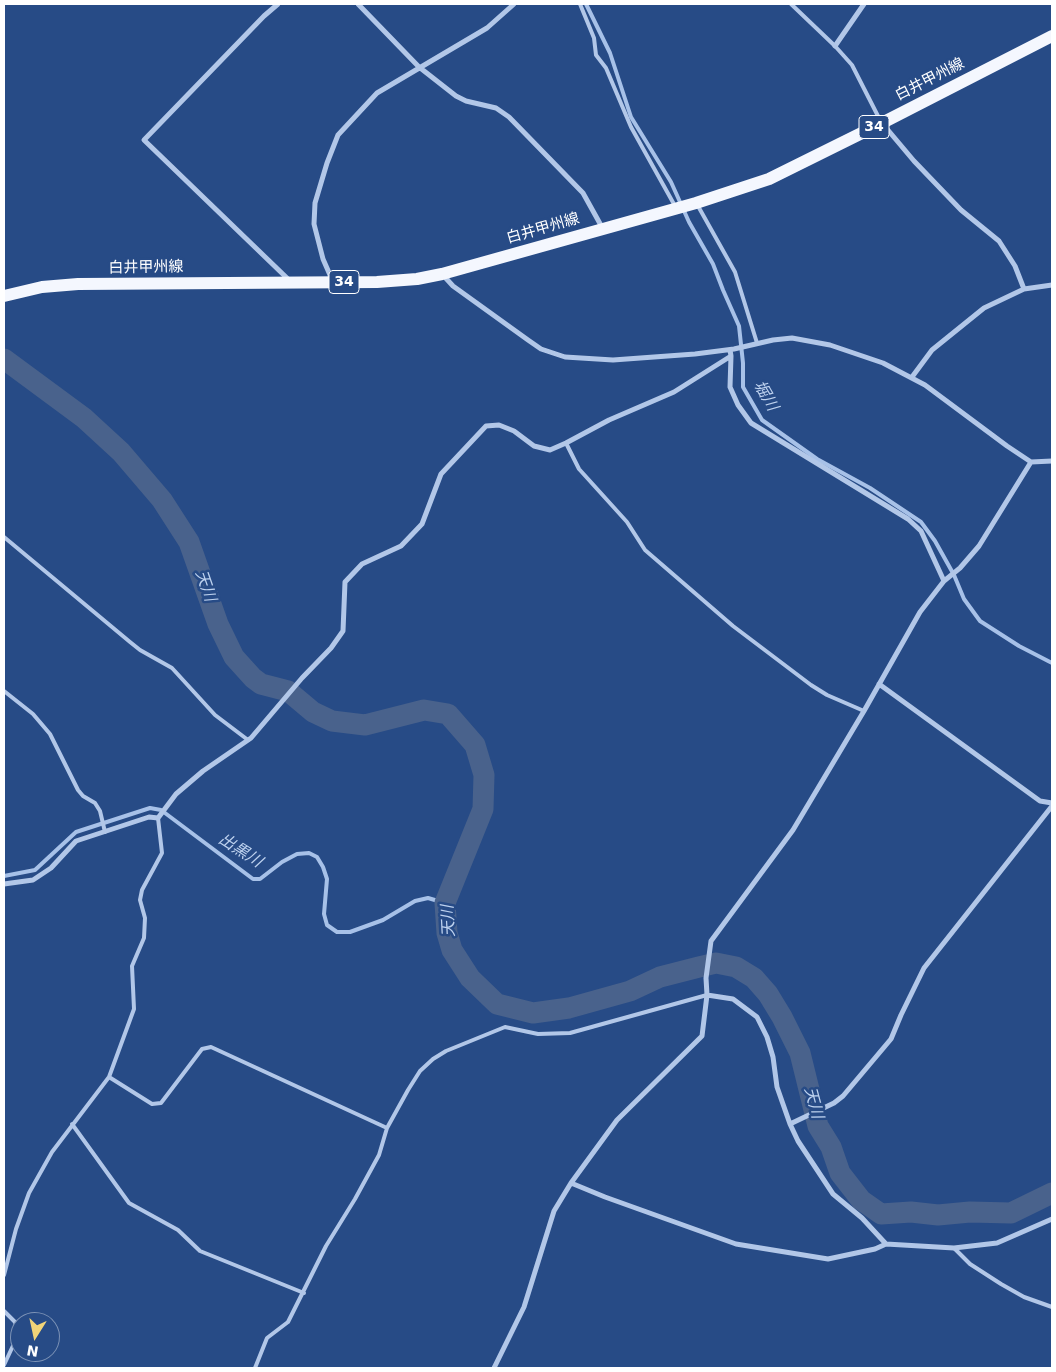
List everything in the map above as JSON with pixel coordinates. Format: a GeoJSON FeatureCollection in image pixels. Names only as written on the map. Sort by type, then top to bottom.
{"type":"FeatureCollection","features":[{"type":"Feature","properties":{"kind":"main road","name":"白井甲州線"},"geometry":{"type":"LineString","coordinates":[[4,296],[42,287],[78,284],[377,282],[442,274],[693,204],[769,179],[882,124],[1052,36]]}},
{"type":"Feature","properties":{"kind":"street"},"geometry":{"type":"LineString","coordinates":[[278,4],[264,16],[144,140],[292,282]]}},
{"type":"Feature","properties":{"kind":"street"},"geometry":{"type":"LineString","coordinates":[[358,4],[419,67],[456,96],[466,101],[496,108],[509,117],[583,193],[603,229]]}},
{"type":"Feature","properties":{"kind":"street"},"geometry":{"type":"LineString","coordinates":[[331,283],[314,224],[315,203],[338,135],[377,93],[487,28],[514,4]]}},
{"type":"Feature","properties":{"kind":"street"},"geometry":{"type":"LineString","coordinates":[[835,46],[864,4]]}},
{"type":"Feature","properties":{"kind":"street"},"geometry":{"type":"LineString","coordinates":[[882,124],[961,210],[999,241],[1015,266],[1024,289]]}},
{"type":"Feature","properties":{"kind":"street"},"geometry":{"type":"LineString","coordinates":[[442,274],[453,286],[528,340],[542,349],[565,357],[613,360],[695,354],[792,338],[830,346],[883,364],[912,377],[1031,462],[1052,461]]}},
{"type":"Feature","properties":{"kind":"street"},"geometry":{"type":"LineString","coordinates":[[912,377],[932,350],[984,308],[1024,289],[1052,285]]}},
{"type":"Feature","properties":{"kind":"street"},"geometry":{"type":"LineString","coordinates":[[732,349],[730,386],[738,405],[751,423],[908,518],[921,531],[946,579]]}},
{"type":"Feature","properties":{"kind":"street"},"geometry":{"type":"LineString","coordinates":[[4,884],[33,880],[51,868],[76,841],[149,817],[159,817],[176,794],[203,771],[248,740],[344,631],[345,582],[362,564],[401,546],[422,524],[441,474],[486,426],[499,425],[514,431],[534,446],[550,450],[608,420],[674,392],[731,356]]}},
{"type":"Feature","properties":{"kind":"street"},"geometry":{"type":"LineString","coordinates":[[494,1368],[524,1307],[554,1210],[571,1183],[617,1120],[702,1036],[711,941],[793,830],[880,684],[920,612],[946,579],[960,568],[979,546],[1031,462]]}},
{"type":"Feature","properties":{"kind":"street"},"geometry":{"type":"LineString","coordinates":[[790,1124],[834,1103],[843,1096],[890,1039],[924,968],[1052,805],[1040,801],[880,684]]}},
{"type":"Feature","properties":{"kind":"street"},"geometry":{"type":"LineString","coordinates":[[707,995],[733,999],[757,1017],[768,1038],[777,1087],[790,1124],[814,1167],[833,1194],[862,1218],[886,1244]]}},
{"type":"Feature","properties":{"kind":"street"},"geometry":{"type":"LineString","coordinates":[[571,1183],[605,1197],[747,1246],[828,1259],[875,1249],[886,1244],[954,1248],[996,1243],[1052,1219]]}},
{"type":"Feature","properties":{"kind":"lane"},"geometry":{"type":"LineString","coordinates":[[580,4],[594,38],[596,55],[606,68],[631,128],[676,208]]}},
{"type":"Feature","properties":{"kind":"lane"},"geometry":{"type":"LineString","coordinates":[[791,4],[852,65],[882,124]]}},
{"type":"Feature","properties":{"kind":"lane"},"geometry":{"type":"LineString","coordinates":[[693,204],[735,272],[757,343]]}},
{"type":"Feature","properties":{"kind":"lane"},"geometry":{"type":"LineString","coordinates":[[566,443],[579,469],[627,522],[645,550],[733,626],[810,685],[827,695],[864,711]]}},
{"type":"Feature","properties":{"kind":"lane"},"geometry":{"type":"LineString","coordinates":[[4,537],[130,642],[172,668],[215,715],[248,740]]}},
{"type":"Feature","properties":{"kind":"lane"},"geometry":{"type":"LineString","coordinates":[[4,691],[33,714],[50,734],[78,790],[83,796],[95,803],[101,815],[105,831]]}},
{"type":"Feature","properties":{"kind":"lane"},"geometry":{"type":"LineString","coordinates":[[4,1275],[16,1229],[29,1193],[52,1152],[109,1077],[134,1009],[132,966],[144,938],[145,918],[140,900],[142,890],[162,853],[159,817]]}},
{"type":"Feature","properties":{"kind":"lane"},"geometry":{"type":"LineString","coordinates":[[255,1368],[267,1338],[288,1322],[326,1246],[379,1155],[387,1128],[420,1071],[433,1059],[446,1051],[505,1027],[538,1034],[570,1033],[707,995]]}},
{"type":"Feature","properties":{"kind":"lane"},"geometry":{"type":"LineString","coordinates":[[109,1077],[152,1104],[161,1102],[202,1048],[211,1047],[387,1128]]}},
{"type":"Feature","properties":{"kind":"lane"},"geometry":{"type":"LineString","coordinates":[[72,1124],[129,1203],[178,1230],[200,1251],[304,1292]]}},
{"type":"Feature","properties":{"kind":"lane"},"geometry":{"type":"LineString","coordinates":[[954,1248],[970,1264],[1001,1284],[1024,1297],[1052,1307]]}},
{"type":"Feature","properties":{"kind":"lane"},"geometry":{"type":"LineString","coordinates":[[4,1312],[15,1322],[18,1334],[4,1365]]}},
{"type":"Feature","properties":{"kind":"waterway","name":"堀川"},"geometry":{"type":"LineString","coordinates":[[586,4],[610,53],[631,117],[671,182],[689,222],[713,264],[739,326],[743,363],[743,387],[762,420],[817,459],[870,488],[921,522],[935,541],[954,575],[964,599],[980,621],[1019,646],[1052,663]]}},
{"type":"Feature","properties":{"kind":"waterway","name":"出黒川"},"geometry":{"type":"LineString","coordinates":[[4,359],[84,418],[121,452],[162,500],[189,542],[218,624],[234,657],[253,678],[261,684],[288,691],[313,712],[332,721],[365,725],[424,710],[448,714],[475,745],[484,775],[483,809],[445,903],[447,933],[452,950],[470,978],[497,1004],[533,1013],[569,1008],[630,991],[660,977],[699,967],[716,963],[736,967],[754,978],[768,994],[782,1017],[800,1053],[818,1126],[831,1147],[840,1173],[861,1200],[881,1214],[911,1212],[938,1215],[970,1212],[1011,1213],[1052,1193]]}},
{"type":"Feature","properties":{"kind":"waterway","name":"出黒川"},"geometry":{"type":"LineString","coordinates":[[4,876],[35,870],[76,832],[150,808],[161,810],[253,879],[260,879],[282,862],[297,854],[309,853],[317,857],[327,879],[324,914],[327,925],[337,932],[350,932],[383,920],[415,901],[428,898],[445,903]]}},
{"type":"Feature","properties":{"kind":"water label","name":"天川"},"geometry":{"type":"Point","coordinates":[205,586]}},
{"type":"Feature","properties":{"kind":"water label","name":"天川"},"geometry":{"type":"Point","coordinates":[449,921]}},
{"type":"Feature","properties":{"kind":"water label","name":"天川"},"geometry":{"type":"Point","coordinates":[813,1103]}}]}
